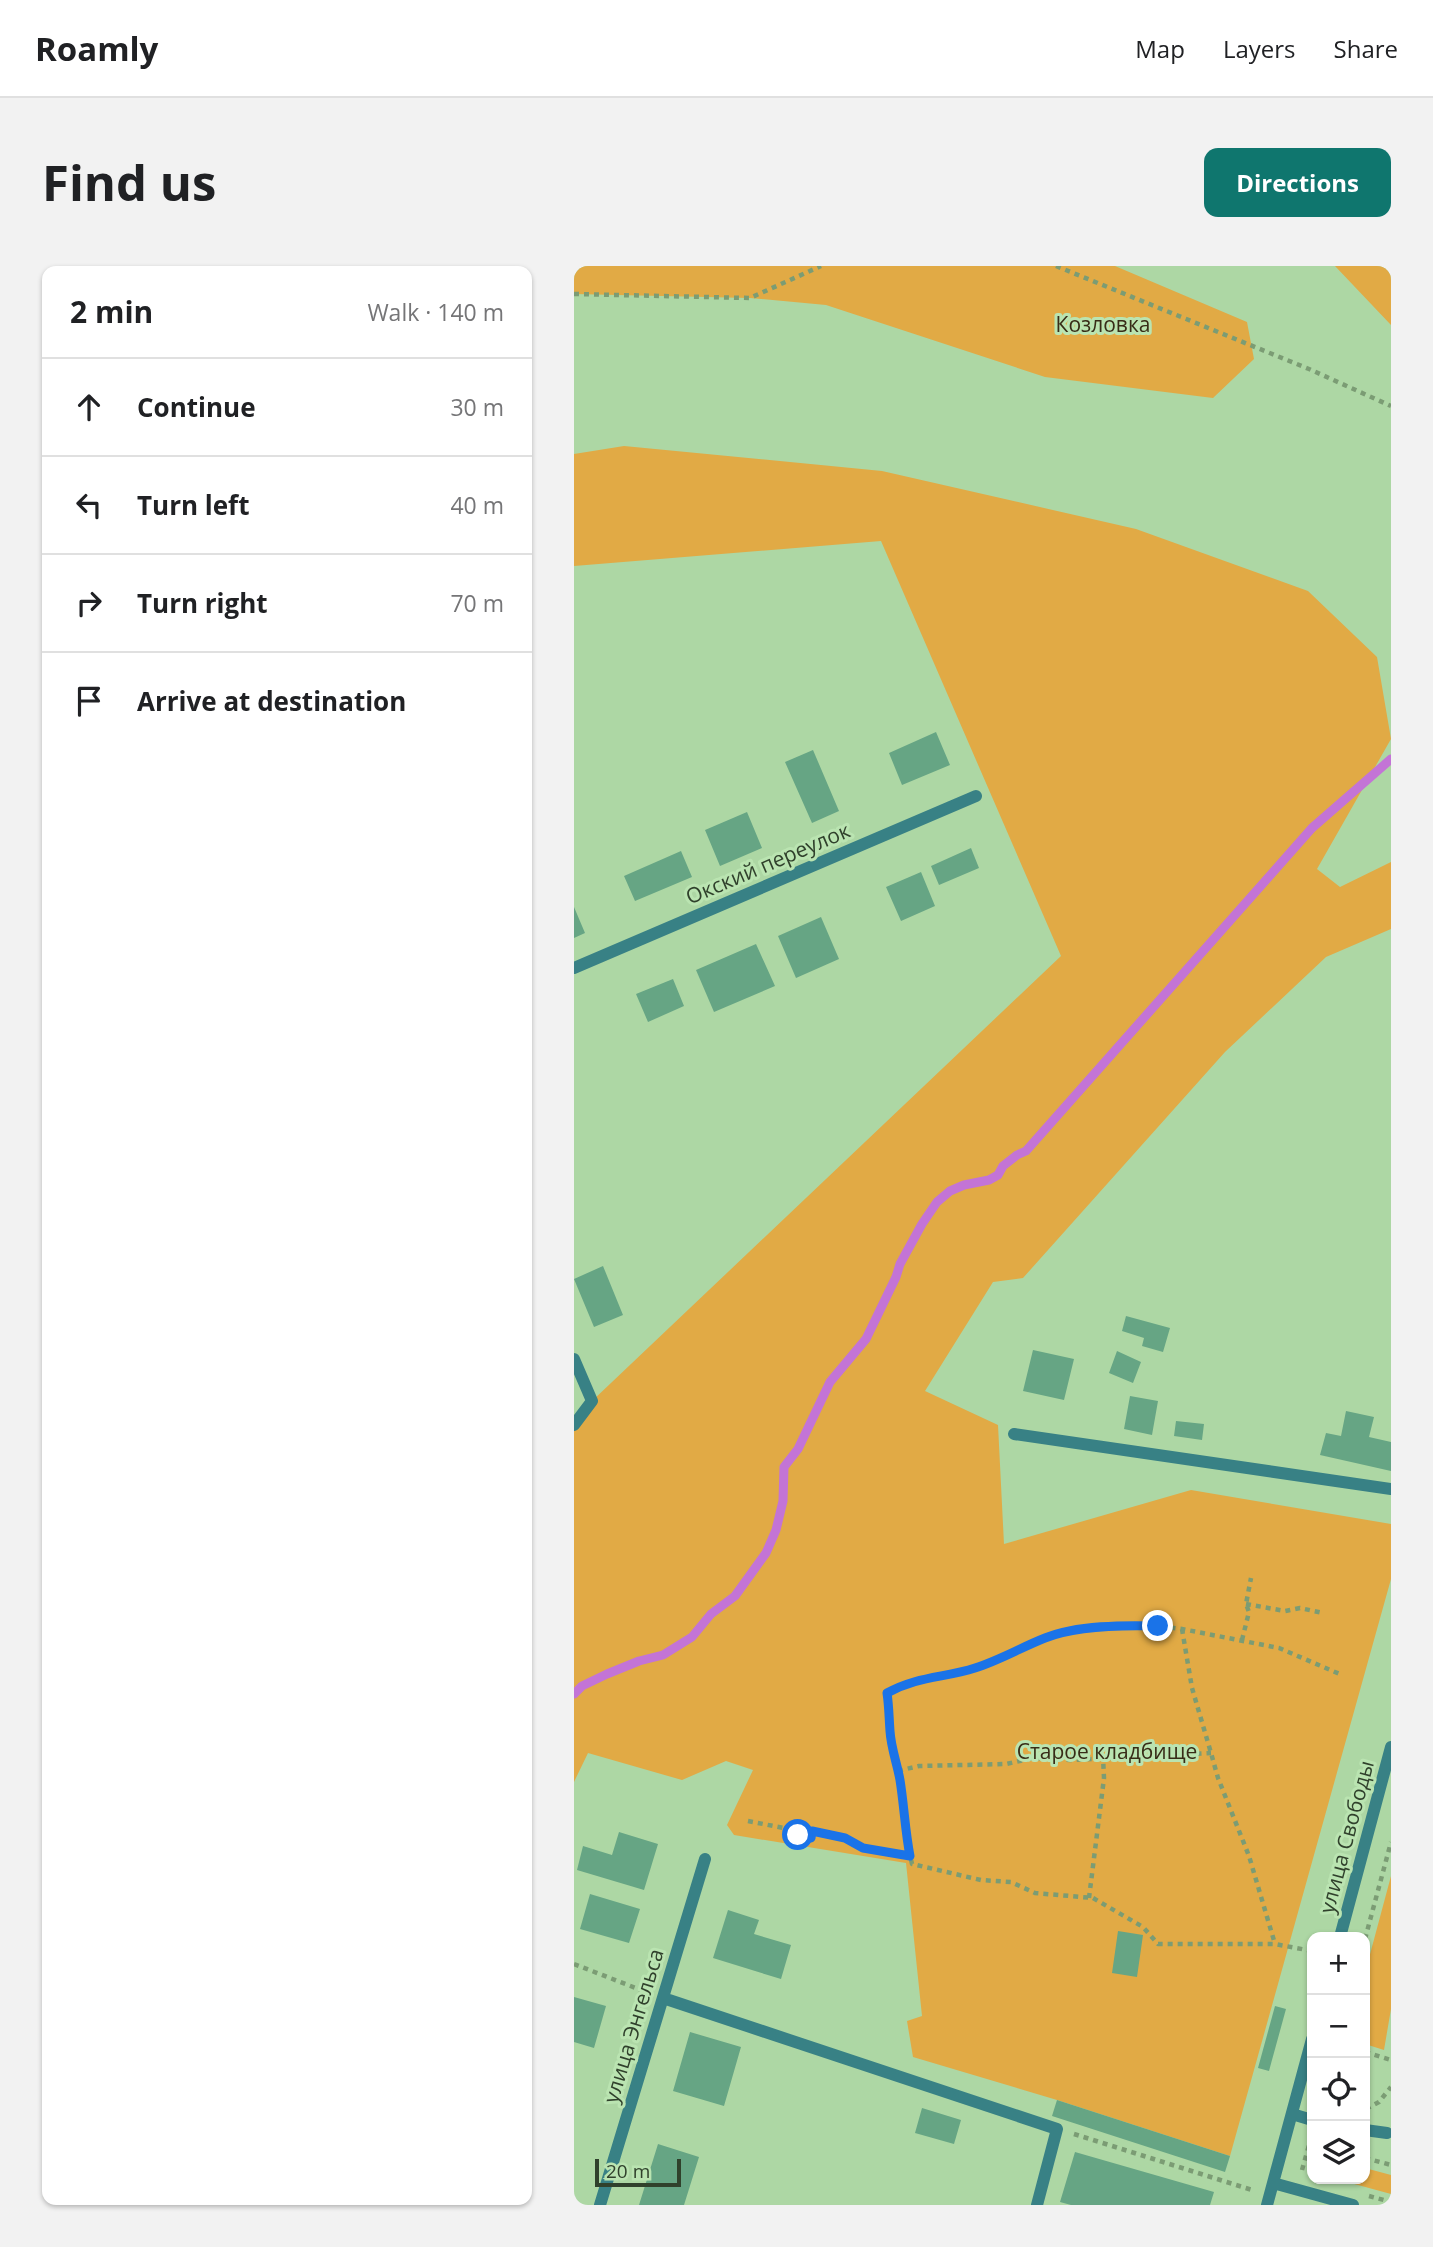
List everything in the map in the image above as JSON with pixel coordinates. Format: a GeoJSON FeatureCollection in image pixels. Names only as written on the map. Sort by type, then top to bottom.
{"type":"FeatureCollection","features":[{"type":"Feature","properties":{"kind":"street","name":"Окский переулок"},"geometry":{"type":"LineString","coordinates":[[574,968],[976,796]]}},
{"type":"Feature","properties":{"kind":"street"},"geometry":{"type":"LineString","coordinates":[[574,1359],[592,1401],[574,1425]]}},
{"type":"Feature","properties":{"kind":"street"},"geometry":{"type":"LineString","coordinates":[[1014,1433],[1391,1489]]}},
{"type":"Feature","properties":{"kind":"street","name":"улица Свободы"},"geometry":{"type":"LineString","coordinates":[[1341,1932],[1389,1764],[1391,1747]]}},
{"type":"Feature","properties":{"kind":"street","name":"улица Энгельса"},"geometry":{"type":"LineString","coordinates":[[600,2205],[705,1858]]}},
{"type":"Feature","properties":{"kind":"street"},"geometry":{"type":"LineString","coordinates":[[663,1998],[1057,2129],[1037,2205]]}},
{"type":"Feature","properties":{"kind":"street"},"geometry":{"type":"LineString","coordinates":[[1307,2058],[1270,2194],[1297,2189],[1353,2205]]}},
{"type":"Feature","properties":{"kind":"street"},"geometry":{"type":"LineString","coordinates":[[1292,2114],[1307,2118]]}},
{"type":"Feature","properties":{"kind":"street"},"geometry":{"type":"LineString","coordinates":[[1370,2131],[1387,2133]]}},
{"type":"Feature","properties":{"kind":"path"},"geometry":{"type":"LineString","coordinates":[[574,293],[750,298],[821,266]]}},
{"type":"Feature","properties":{"kind":"path"},"geometry":{"type":"LineString","coordinates":[[1056,266],[1309,369],[1391,406]]}},
{"type":"Feature","properties":{"kind":"path"},"geometry":{"type":"LineString","coordinates":[[1242,1640],[1249,1612],[1246,1604],[1251,1578]]}},
{"type":"Feature","properties":{"kind":"path"},"geometry":{"type":"LineString","coordinates":[[1246,1604],[1285,1611],[1300,1608],[1323,1613]]}},
{"type":"Feature","properties":{"kind":"path"},"geometry":{"type":"LineString","coordinates":[[1307,1949],[1290,1944],[1158,1944],[1143,1927],[1089,1898],[1035,1893],[1011,1882],[970,1878],[912,1864],[889,1727],[891,1718],[887,1693],[905,1683],[974,1669],[1047,1637],[1107,1625],[1158,1626],[1242,1640],[1279,1648],[1342,1675]]}},
{"type":"Feature","properties":{"kind":"path"},"geometry":{"type":"LineString","coordinates":[[1182,1629],[1192,1688],[1218,1779],[1249,1856],[1275,1944]]}},
{"type":"Feature","properties":{"kind":"path"},"geometry":{"type":"LineString","coordinates":[[898,1771],[919,1766],[1006,1764],[1033,1758],[1070,1760],[1211,1753]]}},
{"type":"Feature","properties":{"kind":"path"},"geometry":{"type":"LineString","coordinates":[[1089,1898],[1104,1778],[1103,1757]]}},
{"type":"Feature","properties":{"kind":"path"},"geometry":{"type":"LineString","coordinates":[[748,1821],[799,1831],[798,1835],[811,1838],[812,1831],[845,1838],[863,1848],[910,1856]]}},
{"type":"Feature","properties":{"kind":"path"},"geometry":{"type":"LineString","coordinates":[[1367,1932],[1391,1842]]}},
{"type":"Feature","properties":{"kind":"path"},"geometry":{"type":"LineString","coordinates":[[574,1964],[663,1998]]}},
{"type":"Feature","properties":{"kind":"path"},"geometry":{"type":"LineString","coordinates":[[1370,2054],[1391,2060]]}},
{"type":"Feature","properties":{"kind":"path"},"geometry":{"type":"LineString","coordinates":[[1370,2107],[1379,2102],[1391,2087]]}},
{"type":"Feature","properties":{"kind":"path"},"geometry":{"type":"LineString","coordinates":[[1057,2129],[1270,2194]]}},
{"type":"Feature","properties":{"kind":"path"},"geometry":{"type":"LineString","coordinates":[[1297,2189],[1307,2152]]}},
{"type":"Feature","properties":{"kind":"path"},"geometry":{"type":"LineString","coordinates":[[1370,2159],[1391,2165]]}},
{"type":"Feature","properties":{"kind":"green space","name":"Козловка"},"geometry":{"type":"Polygon","coordinates":[[[574,266],[1115,266],[1247,322],[1254,359],[1213,398],[1045,377],[826,305],[750,298],[574,294],[574,266]]]}},
{"type":"Feature","properties":{"kind":"green space"},"geometry":{"type":"Polygon","coordinates":[[[1335,266],[1391,266],[1391,325],[1335,266]]]}},
{"type":"Feature","properties":{"kind":"green space","name":"Старое кладбище"},"geometry":{"type":"Polygon","coordinates":[[[624,446],[882,471],[1136,529],[1308,591],[1377,657],[1391,739],[1317,869],[1340,887],[1391,862],[1391,929],[1326,957],[1225,1052],[1023,1278],[993,1282],[925,1391],[998,1425],[1004,1544],[1191,1490],[1391,1524],[1391,1579],[1230,2156],[913,2057],[907,2021],[922,2016],[906,1863],[734,1835],[727,1825],[753,1770],[726,1761],[682,1780],[588,1753],[574,1782],[574,1425],[592,1401],[1061,956],[881,541],[574,566],[574,454],[624,446]]]}},
{"type":"Feature","properties":{"kind":"green space"},"geometry":{"type":"Polygon","coordinates":[[[1391,1876],[1391,2009],[1384,2050],[1370,2046],[1370,1954],[1391,1876]]]}},
{"type":"Feature","properties":{"kind":"green space"},"geometry":{"type":"Polygon","coordinates":[[[1370,2169],[1391,2175],[1391,2194],[1354,2184],[1370,2184],[1370,2169]]]}},
{"type":"Feature","properties":{"kind":"building"},"geometry":{"type":"Polygon","coordinates":[[[936,732],[950,765],[902,785],[889,753],[936,732]]]}},
{"type":"Feature","properties":{"kind":"building"},"geometry":{"type":"Polygon","coordinates":[[[813,750],[839,811],[812,823],[785,762],[813,750]]]}},
{"type":"Feature","properties":{"kind":"building"},"geometry":{"type":"Polygon","coordinates":[[[747,812],[762,848],[720,866],[705,830],[747,812]]]}},
{"type":"Feature","properties":{"kind":"building"},"geometry":{"type":"Polygon","coordinates":[[[971,848],[979,868],[939,885],[931,866],[971,848]]]}},
{"type":"Feature","properties":{"kind":"building"},"geometry":{"type":"Polygon","coordinates":[[[681,851],[692,877],[635,901],[624,876],[681,851]]]}},
{"type":"Feature","properties":{"kind":"building"},"geometry":{"type":"Polygon","coordinates":[[[921,872],[935,906],[901,921],[886,887],[921,872]]]}},
{"type":"Feature","properties":{"kind":"building"},"geometry":{"type":"Polygon","coordinates":[[[574,907],[585,933],[574,938],[574,907]]]}},
{"type":"Feature","properties":{"kind":"building"},"geometry":{"type":"Polygon","coordinates":[[[821,917],[839,959],[796,978],[778,936],[821,917]]]}},
{"type":"Feature","properties":{"kind":"building"},"geometry":{"type":"Polygon","coordinates":[[[756,944],[775,986],[714,1012],[696,970],[756,944]]]}},
{"type":"Feature","properties":{"kind":"building"},"geometry":{"type":"Polygon","coordinates":[[[673,979],[684,1006],[648,1022],[636,994],[673,979]]]}},
{"type":"Feature","properties":{"kind":"building"},"geometry":{"type":"Polygon","coordinates":[[[603,1266],[623,1315],[594,1327],[574,1279],[603,1266]]]}},
{"type":"Feature","properties":{"kind":"building"},"geometry":{"type":"Polygon","coordinates":[[[1126,1316],[1170,1328],[1163,1352],[1142,1346],[1144,1338],[1122,1331],[1126,1316]]]}},
{"type":"Feature","properties":{"kind":"building"},"geometry":{"type":"Polygon","coordinates":[[[1033,1350],[1074,1359],[1064,1400],[1023,1391],[1033,1350]]]}},
{"type":"Feature","properties":{"kind":"building"},"geometry":{"type":"Polygon","coordinates":[[[1117,1351],[1141,1362],[1133,1383],[1109,1373],[1117,1351]]]}},
{"type":"Feature","properties":{"kind":"building"},"geometry":{"type":"Polygon","coordinates":[[[1130,1396],[1158,1401],[1152,1435],[1124,1429],[1130,1396]]]}},
{"type":"Feature","properties":{"kind":"building"},"geometry":{"type":"Polygon","coordinates":[[[1346,1411],[1374,1417],[1369,1437],[1391,1442],[1391,1471],[1320,1455],[1326,1433],[1341,1436],[1346,1411]]]}},
{"type":"Feature","properties":{"kind":"building"},"geometry":{"type":"Polygon","coordinates":[[[1176,1421],[1204,1424],[1202,1440],[1174,1436],[1176,1421]]]}},
{"type":"Feature","properties":{"kind":"building"},"geometry":{"type":"Polygon","coordinates":[[[619,1832],[658,1844],[644,1890],[577,1870],[583,1846],[612,1855],[619,1832]]]}},
{"type":"Feature","properties":{"kind":"building"},"geometry":{"type":"Polygon","coordinates":[[[590,1894],[640,1909],[629,1943],[580,1929],[590,1894]]]}},
{"type":"Feature","properties":{"kind":"building"},"geometry":{"type":"Polygon","coordinates":[[[728,1910],[759,1920],[754,1934],[791,1945],[781,1979],[713,1958],[728,1910]]]}},
{"type":"Feature","properties":{"kind":"building"},"geometry":{"type":"Polygon","coordinates":[[[1118,1931],[1143,1935],[1137,1977],[1112,1973],[1118,1931]]]}},
{"type":"Feature","properties":{"kind":"building"},"geometry":{"type":"Polygon","coordinates":[[[574,1997],[606,2006],[594,2048],[574,2042],[574,1997]]]}},
{"type":"Feature","properties":{"kind":"building"},"geometry":{"type":"Polygon","coordinates":[[[1275,2006],[1286,2009],[1269,2071],[1258,2068],[1275,2006]]]}},
{"type":"Feature","properties":{"kind":"building"},"geometry":{"type":"Polygon","coordinates":[[[690,2032],[741,2047],[724,2106],[673,2091],[690,2032]]]}},
{"type":"Feature","properties":{"kind":"building"},"geometry":{"type":"Polygon","coordinates":[[[1057,2100],[1230,2156],[1225,2172],[1052,2116],[1057,2100]]]}},
{"type":"Feature","properties":{"kind":"building"},"geometry":{"type":"Polygon","coordinates":[[[922,2108],[961,2120],[954,2144],[915,2133],[922,2108]]]}},
{"type":"Feature","properties":{"kind":"building"},"geometry":{"type":"Polygon","coordinates":[[[658,2144],[699,2157],[684,2205],[639,2205],[658,2144]]]}},
{"type":"Feature","properties":{"kind":"building"},"geometry":{"type":"Polygon","coordinates":[[[1075,2152],[1214,2192],[1210,2205],[1071,2205],[1060,2202],[1075,2152]]]}},
{"type":"Feature","properties":{"kind":"waterway"},"geometry":{"type":"LineString","coordinates":[[574,1694],[582,1686],[607,1674],[663,1655],[692,1637],[711,1614],[735,1596],[766,1553],[776,1530],[783,1501],[784,1467],[798,1449],[830,1382],[866,1339],[900,1264],[937,1202],[950,1191],[998,1175],[1003,1166],[1026,1151],[1312,828],[1391,759]]}},
{"type":"Feature","properties":{"kind":"route"},"geometry":{"type":"LineString","coordinates":[[798,1835],[811,1838],[812,1831],[845,1838],[863,1848],[910,1856],[904,1828],[900,1778],[889,1727],[891,1718],[887,1693],[905,1683],[974,1669],[1047,1637],[1107,1625],[1158,1626]]}}]}
